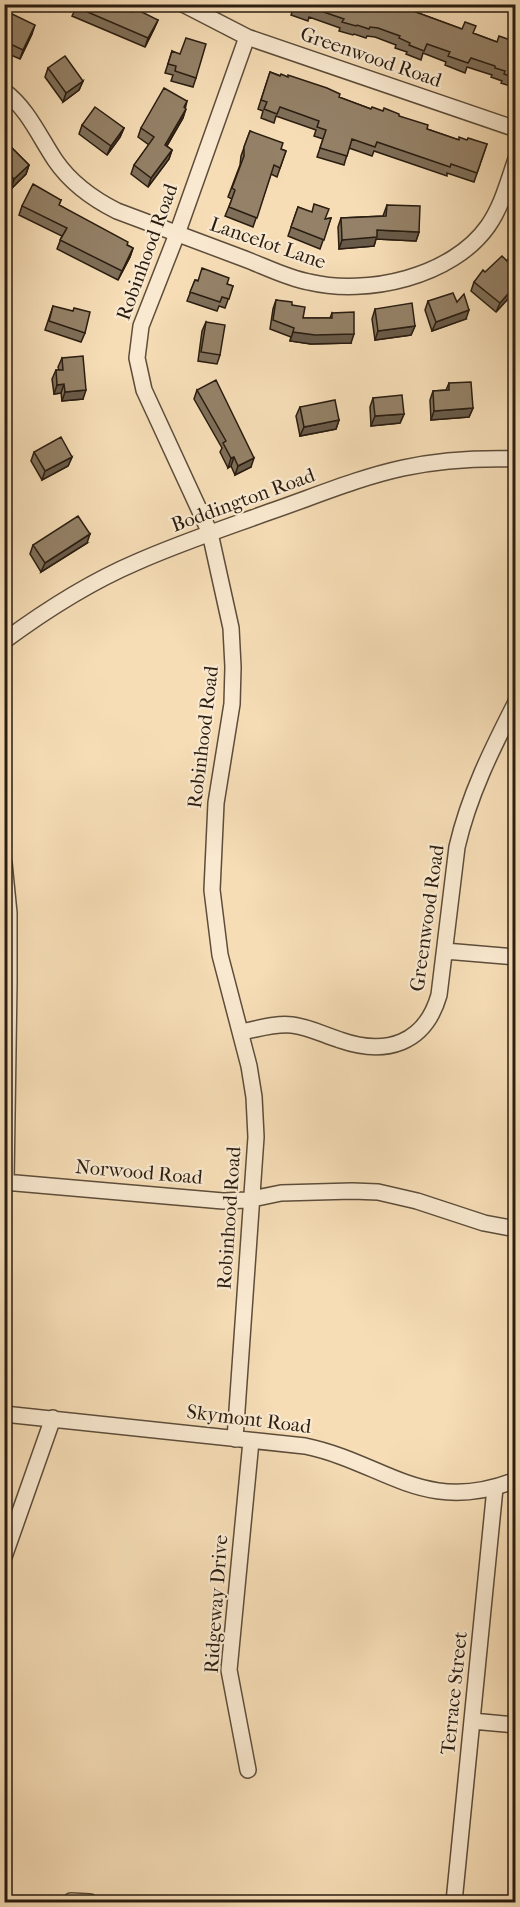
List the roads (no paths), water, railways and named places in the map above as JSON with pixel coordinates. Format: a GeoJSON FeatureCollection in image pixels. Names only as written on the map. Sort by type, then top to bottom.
{"type":"FeatureCollection","features":[{"type":"Feature","properties":{"kind":"street","name":"Greenwood Road"},"geometry":{"type":"LineString","coordinates":[[183,4],[247,37],[516,129]]}},
{"type":"Feature","properties":{"kind":"street","name":"Robinhood Road"},"geometry":{"type":"LineString","coordinates":[[243,1440],[256,1121],[251,1074],[220,955],[212,897],[218,786],[229,727],[233,667],[231,628],[210,533],[144,390],[137,365],[137,347],[141,326],[177,234],[247,37]]}},
{"type":"Feature","properties":{"kind":"street","name":"Lancelot Lane"},"geometry":{"type":"LineString","coordinates":[[4,91],[22,108],[55,160],[79,186],[99,201],[117,211],[309,282],[340,286],[394,281],[446,263],[476,240],[488,227],[499,208],[516,159]]}},
{"type":"Feature","properties":{"kind":"street","name":"Boddington Road"},"geometry":{"type":"LineString","coordinates":[[4,641],[70,596],[98,581],[137,562],[210,533],[387,472],[445,462],[516,459]]}},
{"type":"Feature","properties":{"kind":"street","name":"Greenwood Road"},"geometry":{"type":"LineString","coordinates":[[241,1032],[278,1024],[290,1024],[315,1030],[352,1044],[384,1047],[401,1042],[419,1031],[433,1012],[439,995],[457,847],[462,825],[477,783],[516,702]]}},
{"type":"Feature","properties":{"kind":"street"},"geometry":{"type":"LineString","coordinates":[[4,863],[9,905],[5,1182]]}},
{"type":"Feature","properties":{"kind":"street"},"geometry":{"type":"LineString","coordinates":[[445,951],[516,957]]}},
{"type":"Feature","properties":{"kind":"street","name":"Norwood Road"},"geometry":{"type":"LineString","coordinates":[[5,1182],[224,1201],[252,1199],[282,1193],[378,1192],[417,1201],[484,1223],[516,1229]]}},
{"type":"Feature","properties":{"kind":"street","name":"Skymont Road"},"geometry":{"type":"LineString","coordinates":[[4,1414],[320,1449],[396,1481],[426,1489],[469,1492],[495,1488],[516,1480]]}},
{"type":"Feature","properties":{"kind":"street"},"geometry":{"type":"LineString","coordinates":[[4,1557],[53,1418]]}},
{"type":"Feature","properties":{"kind":"street","name":"Ridgeway Drive"},"geometry":{"type":"LineString","coordinates":[[243,1440],[229,1670],[248,1770]]}},
{"type":"Feature","properties":{"kind":"street","name":"Terrace Street"},"geometry":{"type":"LineString","coordinates":[[454,1902],[495,1488]]}},
{"type":"Feature","properties":{"kind":"street"},"geometry":{"type":"LineString","coordinates":[[472,1721],[516,1725]]}},
{"type":"Feature","properties":{"kind":"street"},"geometry":{"type":"LineString","coordinates":[[71,1901],[90,1902]]}}]}
